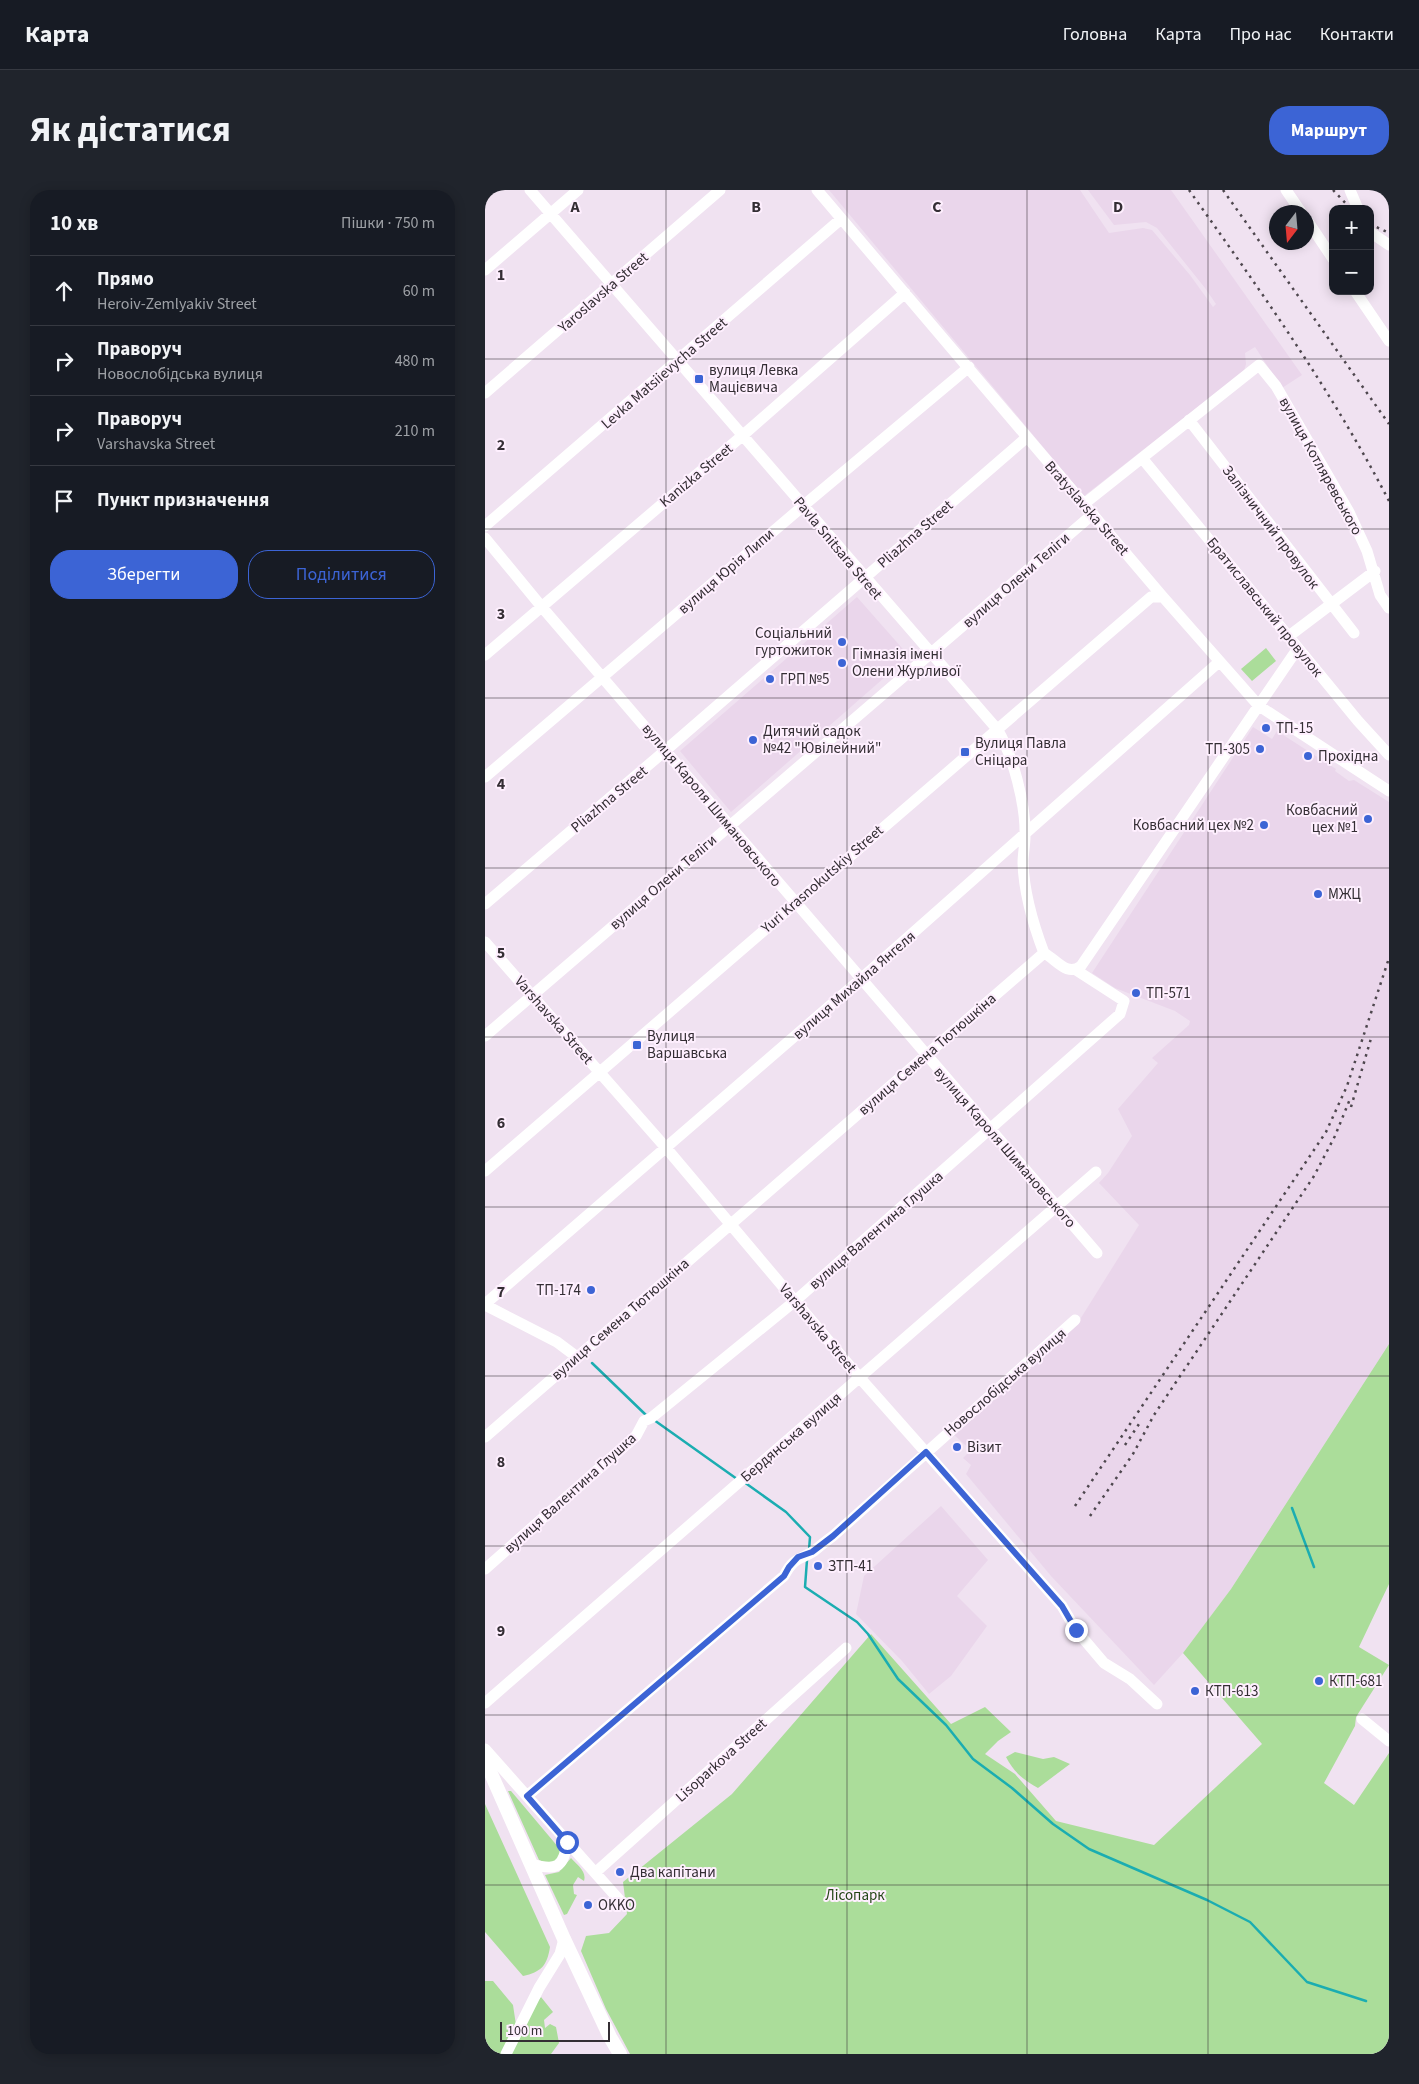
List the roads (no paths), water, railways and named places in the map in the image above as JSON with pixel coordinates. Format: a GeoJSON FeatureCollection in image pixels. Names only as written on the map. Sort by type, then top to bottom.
{"type":"FeatureCollection","features":[{"type":"Feature","properties":{"kind":"main road"},"geometry":{"type":"LineString","coordinates":[[485,1760],[564,1939],[620,2054]]}},
{"type":"Feature","properties":{"kind":"street","name":"Pavla Snitsara Street"},"geometry":{"type":"LineString","coordinates":[[530,190],[864,579],[997,729],[1007,750],[1017,785],[1025,836],[1023,863],[1029,909],[1044,953]]}},
{"type":"Feature","properties":{"kind":"street"},"geometry":{"type":"LineString","coordinates":[[485,270],[578,190]]}},
{"type":"Feature","properties":{"kind":"street","name":"Yaroslavska Street"},"geometry":{"type":"LineString","coordinates":[[485,393],[720,190]]}},
{"type":"Feature","properties":{"kind":"street","name":"Bratyslavska Street"},"geometry":{"type":"LineString","coordinates":[[817,190],[969,367],[1026,438],[1259,706],[1389,792]]}},
{"type":"Feature","properties":{"kind":"street"},"geometry":{"type":"LineString","coordinates":[[1286,190],[1296,205]]}},
{"type":"Feature","properties":{"kind":"street"},"geometry":{"type":"LineString","coordinates":[[1351,190],[1357,205]]}},
{"type":"Feature","properties":{"kind":"street","name":"Levka Matsiievycha Street"},"geometry":{"type":"LineString","coordinates":[[485,526],[841,219]]}},
{"type":"Feature","properties":{"kind":"street"},"geometry":{"type":"LineString","coordinates":[[1314,230],[1329,253]]}},
{"type":"Feature","properties":{"kind":"street"},"geometry":{"type":"LineString","coordinates":[[1374,235],[1389,245]]}},
{"type":"Feature","properties":{"kind":"street","name":"Kanizka Street"},"geometry":{"type":"LineString","coordinates":[[485,655],[742,436],[905,293]]}},
{"type":"Feature","properties":{"kind":"street"},"geometry":{"type":"LineString","coordinates":[[1358,295],[1389,341]]}},
{"type":"Feature","properties":{"kind":"street","name":"вулиця Котляревського"},"geometry":{"type":"LineString","coordinates":[[1189,420],[1259,365],[1276,386],[1325,474],[1349,512],[1375,571],[1380,595],[1389,608]]}},
{"type":"Feature","properties":{"kind":"street","name":"вулиця Юрія Липи"},"geometry":{"type":"LineString","coordinates":[[485,778],[969,367]]}},
{"type":"Feature","properties":{"kind":"street"},"geometry":{"type":"LineString","coordinates":[[1084,504],[1189,420]]}},
{"type":"Feature","properties":{"kind":"street","name":"Залізничний провулок"},"geometry":{"type":"LineString","coordinates":[[1189,420],[1354,633]]}},
{"type":"Feature","properties":{"kind":"street","name":"Pliazhna Street"},"geometry":{"type":"LineString","coordinates":[[485,904],[1026,438]]}},
{"type":"Feature","properties":{"kind":"street","name":"Братиславський провулок"},"geometry":{"type":"LineString","coordinates":[[1142,458],[1298,648],[1389,755]]}},
{"type":"Feature","properties":{"kind":"street","name":"вулиця Олени Теліги"},"geometry":{"type":"LineString","coordinates":[[485,1036],[1093,514]]}},
{"type":"Feature","properties":{"kind":"street","name":"вулиця Кароля Шимановського"},"geometry":{"type":"LineString","coordinates":[[485,538],[541,606],[1097,1253]]}},
{"type":"Feature","properties":{"kind":"street"},"geometry":{"type":"LineString","coordinates":[[1289,636],[1375,571]]}},
{"type":"Feature","properties":{"kind":"street","name":"Yuri Krasnokutskiy Street"},"geometry":{"type":"LineString","coordinates":[[485,1171],[1151,597],[1163,597]]}},
{"type":"Feature","properties":{"kind":"street"},"geometry":{"type":"LineString","coordinates":[[1044,953],[1063,967],[1076,970],[1086,960],[1298,648]]}},
{"type":"Feature","properties":{"kind":"street","name":"вулиця Михайла Янгеля"},"geometry":{"type":"LineString","coordinates":[[485,1304],[667,1149],[1025,836],[1219,662]]}},
{"type":"Feature","properties":{"kind":"street","name":"Varshavska Street"},"geometry":{"type":"LineString","coordinates":[[485,942],[667,1149],[860,1378],[1062,1606],[1089,1648],[1104,1663],[1130,1679],[1157,1704]]}},
{"type":"Feature","properties":{"kind":"street","name":"вулиця Семена Тютюшкіна"},"geometry":{"type":"LineString","coordinates":[[485,1437],[1044,953]]}},
{"type":"Feature","properties":{"kind":"street","name":"вулиця Валентина Глушка"},"geometry":{"type":"LineString","coordinates":[[485,1569],[637,1436],[644,1420],[651,1418],[795,1301],[1120,1014],[1124,1001],[1076,970]]}},
{"type":"Feature","properties":{"kind":"street","name":"Бердянська вулиця"},"geometry":{"type":"LineString","coordinates":[[485,1703],[1096,1172]]}},
{"type":"Feature","properties":{"kind":"street"},"geometry":{"type":"LineString","coordinates":[[485,1304],[557,1342],[577,1357]]}},
{"type":"Feature","properties":{"kind":"street","name":"Новослобідська вулиця"},"geometry":{"type":"LineString","coordinates":[[527,1796],[784,1576],[798,1557],[812,1552],[833,1536],[1075,1320]]}},
{"type":"Feature","properties":{"kind":"street","name":"Lisoparkova Street"},"geometry":{"type":"LineString","coordinates":[[595,1872],[846,1648]]}},
{"type":"Feature","properties":{"kind":"street"},"geometry":{"type":"LineString","coordinates":[[1361,1718],[1389,1741]]}},
{"type":"Feature","properties":{"kind":"street"},"geometry":{"type":"LineString","coordinates":[[485,1749],[621,1903]]}},
{"type":"Feature","properties":{"kind":"street"},"geometry":{"type":"LineString","coordinates":[[531,1864],[549,1868],[558,1866],[564,1858],[567,1842]]}},
{"type":"Feature","properties":{"kind":"street"},"geometry":{"type":"LineString","coordinates":[[505,2054],[539,1988],[560,1954],[564,1939]]}},
{"type":"Feature","properties":{"kind":"waterway"},"geometry":{"type":"LineString","coordinates":[[592,1363],[647,1416]]}},
{"type":"Feature","properties":{"kind":"waterway"},"geometry":{"type":"LineString","coordinates":[[654,1420],[737,1479]]}},
{"type":"Feature","properties":{"kind":"waterway"},"geometry":{"type":"LineString","coordinates":[[744,1482],[786,1512],[810,1537],[809,1550]]}},
{"type":"Feature","properties":{"kind":"waterway"},"geometry":{"type":"LineString","coordinates":[[1292,1508],[1314,1567]]}},
{"type":"Feature","properties":{"kind":"waterway"},"geometry":{"type":"LineString","coordinates":[[807,1560],[805,1587],[857,1622],[868,1634],[898,1679],[946,1725],[973,1759],[1012,1788],[1053,1824],[1089,1849],[1207,1900],[1250,1922],[1307,1982],[1366,2001]]}},
{"type":"Feature","properties":{"kind":"railway"},"geometry":{"type":"LineString","coordinates":[[1189,190],[1294,342],[1344,420],[1389,501]]}},
{"type":"Feature","properties":{"kind":"railway"},"geometry":{"type":"LineString","coordinates":[[1223,190],[1389,424]]}},
{"type":"Feature","properties":{"kind":"railway"},"geometry":{"type":"LineString","coordinates":[[1333,190],[1347,205]]}},
{"type":"Feature","properties":{"kind":"railway"},"geometry":{"type":"LineString","coordinates":[[1374,226],[1389,233]]}},
{"type":"Feature","properties":{"kind":"railway"},"geometry":{"type":"LineString","coordinates":[[1075,1506],[1326,1132],[1347,1086],[1389,958]]}},
{"type":"Feature","properties":{"kind":"railway"},"geometry":{"type":"LineString","coordinates":[[1351,1107],[1372,1035]]}},
{"type":"Feature","properties":{"kind":"railway"},"geometry":{"type":"LineString","coordinates":[[1090,1516],[1133,1454],[1154,1415],[1314,1176],[1335,1136],[1350,1099]]}},
{"type":"Feature","properties":{"kind":"railway"},"geometry":{"type":"LineString","coordinates":[[1125,1445],[1139,1424]]}},
{"type":"Feature","properties":{"kind":"place","name":"вулиця Левка Мацієвича"},"geometry":{"type":"Point","coordinates":[699,379]}},
{"type":"Feature","properties":{"kind":"place","name":"Соціальний гуртожиток"},"geometry":{"type":"Point","coordinates":[842,642]}},
{"type":"Feature","properties":{"kind":"place","name":"Гімназія імені Олени Журливої"},"geometry":{"type":"Point","coordinates":[842,663]}},
{"type":"Feature","properties":{"kind":"place","name":"ГРП №5"},"geometry":{"type":"Point","coordinates":[770,679]}},
{"type":"Feature","properties":{"kind":"place","name":"ТП-15"},"geometry":{"type":"Point","coordinates":[1266,728]}},
{"type":"Feature","properties":{"kind":"place","name":"Дитячий садок №42 \"Ювілейний\""},"geometry":{"type":"Point","coordinates":[753,740]}},
{"type":"Feature","properties":{"kind":"place","name":"ТП-305"},"geometry":{"type":"Point","coordinates":[1260,749]}},
{"type":"Feature","properties":{"kind":"place","name":"Вулиця Павла Сніцара"},"geometry":{"type":"Point","coordinates":[965,752]}},
{"type":"Feature","properties":{"kind":"place","name":"Прохідна"},"geometry":{"type":"Point","coordinates":[1308,756]}},
{"type":"Feature","properties":{"kind":"place","name":"Ковбасний цех №1"},"geometry":{"type":"Point","coordinates":[1368,819]}},
{"type":"Feature","properties":{"kind":"place","name":"Ковбасний цех №2"},"geometry":{"type":"Point","coordinates":[1264,825]}},
{"type":"Feature","properties":{"kind":"place","name":"МЖЦ"},"geometry":{"type":"Point","coordinates":[1318,894]}},
{"type":"Feature","properties":{"kind":"place","name":"ТП-571"},"geometry":{"type":"Point","coordinates":[1136,993]}},
{"type":"Feature","properties":{"kind":"place","name":"Вулиця Варшавська"},"geometry":{"type":"Point","coordinates":[637,1045]}},
{"type":"Feature","properties":{"kind":"place","name":"ТП-174"},"geometry":{"type":"Point","coordinates":[591,1290]}},
{"type":"Feature","properties":{"kind":"place","name":"Візит"},"geometry":{"type":"Point","coordinates":[957,1447]}},
{"type":"Feature","properties":{"kind":"place","name":"ЗТП-41"},"geometry":{"type":"Point","coordinates":[818,1566]}},
{"type":"Feature","properties":{"kind":"place","name":"КТП-681"},"geometry":{"type":"Point","coordinates":[1319,1681]}},
{"type":"Feature","properties":{"kind":"place","name":"КТП-613"},"geometry":{"type":"Point","coordinates":[1195,1691]}},
{"type":"Feature","properties":{"kind":"place","name":"Два капітани"},"geometry":{"type":"Point","coordinates":[620,1872]}},
{"type":"Feature","properties":{"kind":"place","name":"OKKO"},"geometry":{"type":"Point","coordinates":[588,1905]}},
{"type":"Feature","properties":{"kind":"park label","name":"Лісопарк"},"geometry":{"type":"Point","coordinates":[855,1895]}}]}
